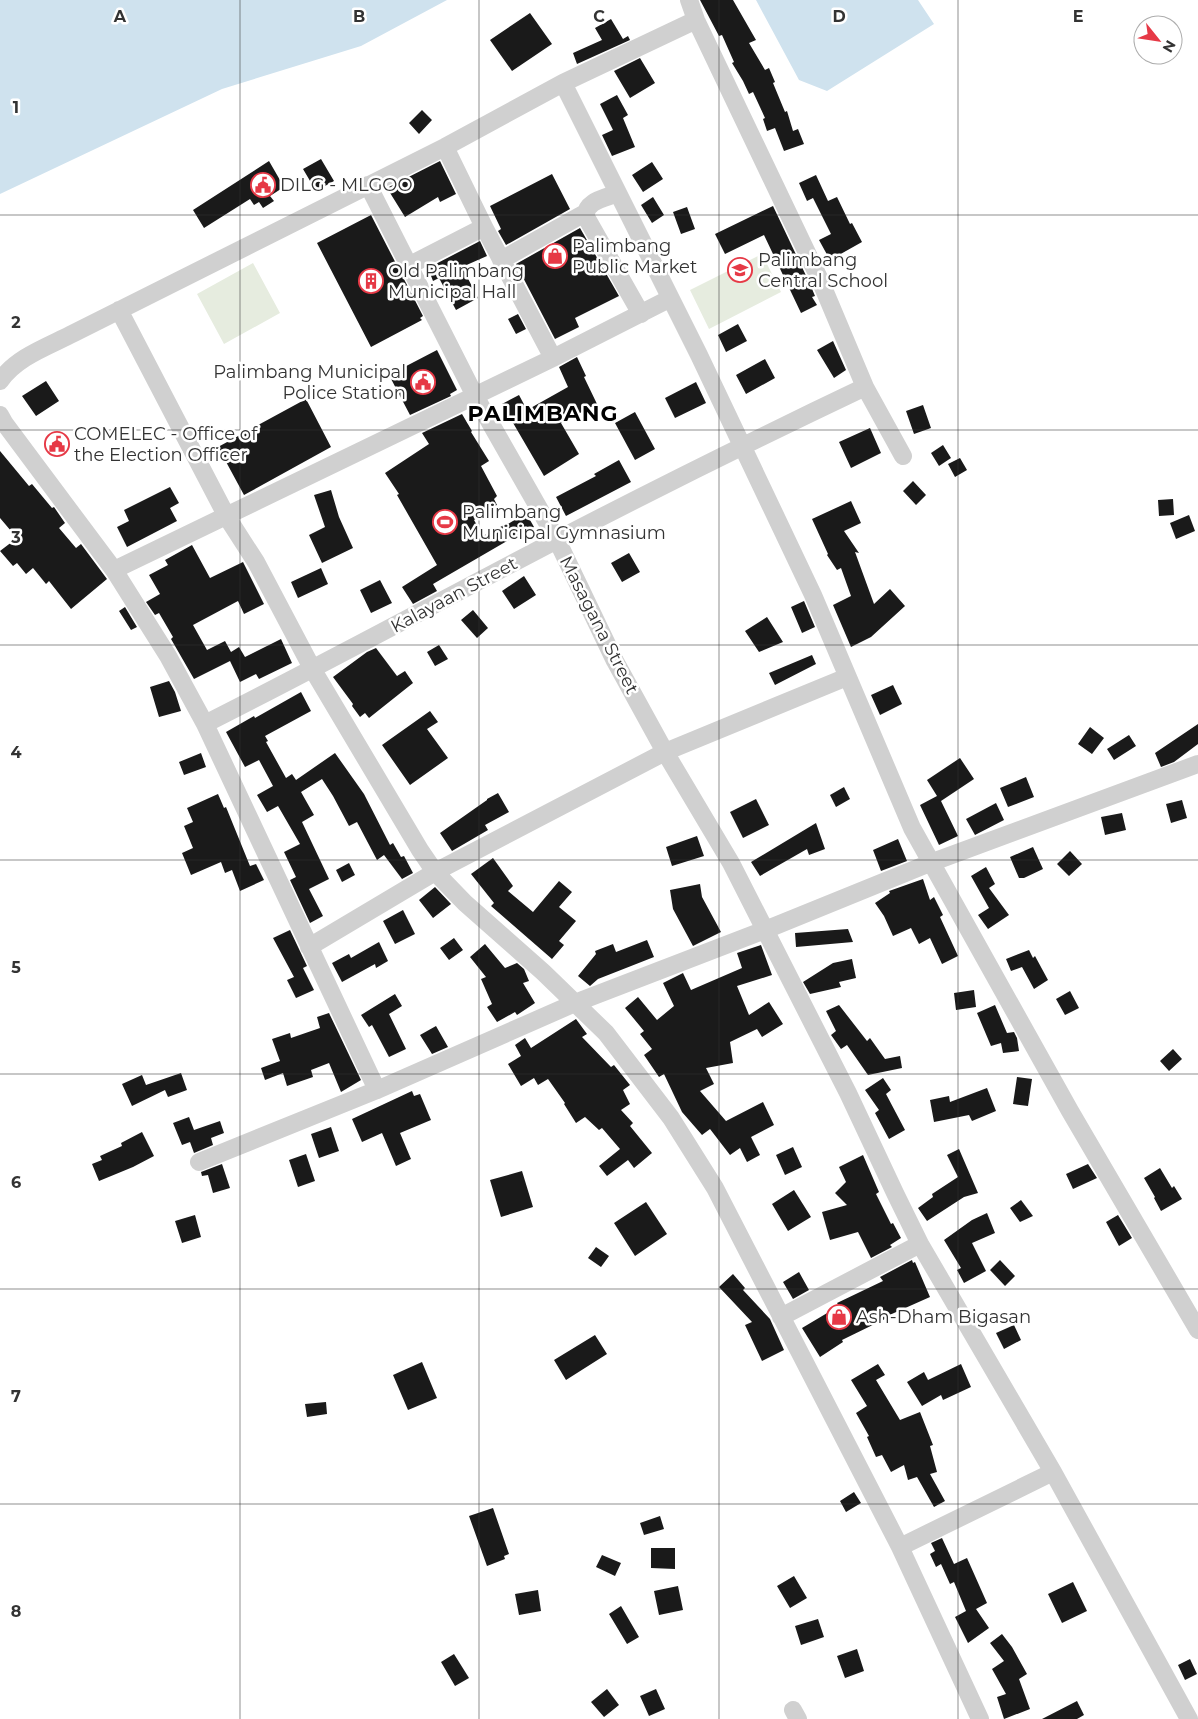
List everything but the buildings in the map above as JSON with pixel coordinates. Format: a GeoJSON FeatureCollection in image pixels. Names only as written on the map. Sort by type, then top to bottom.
{"type":"FeatureCollection","features":[{"type":"Feature","properties":{"kind":"street"},"geometry":{"type":"LineString","coordinates":[[689,0],[696,20],[820,280],[865,387],[903,456]]}},
{"type":"Feature","properties":{"kind":"street"},"geometry":{"type":"LineString","coordinates":[[0,381],[19,362],[445,146],[564,83],[696,20]]}},
{"type":"Feature","properties":{"kind":"street"},"geometry":{"type":"LineString","coordinates":[[564,83],[669,299],[699,355],[813,595],[912,828],[1070,1111],[1198,1330]]}},
{"type":"Feature","properties":{"kind":"street"},"geometry":{"type":"LineString","coordinates":[[445,146],[484,227],[553,358]]}},
{"type":"Feature","properties":{"kind":"street","name":"Masagana Street"},"geometry":{"type":"LineString","coordinates":[[368,185],[475,396],[557,540],[615,661],[665,752],[731,863],[848,1093],[920,1244],[1053,1472],[1189,1719]]}},
{"type":"Feature","properties":{"kind":"street"},"geometry":{"type":"LineString","coordinates":[[501,260],[585,213],[586,209],[592,204],[618,193]]}},
{"type":"Feature","properties":{"kind":"street"},"geometry":{"type":"LineString","coordinates":[[585,213],[586,218],[642,314]]}},
{"type":"Feature","properties":{"kind":"street"},"geometry":{"type":"LineString","coordinates":[[408,266],[484,227]]}},
{"type":"Feature","properties":{"kind":"street"},"geometry":{"type":"LineString","coordinates":[[114,570],[553,358],[669,299]]}},
{"type":"Feature","properties":{"kind":"street"},"geometry":{"type":"LineString","coordinates":[[120,310],[227,517],[256,562],[313,670],[401,821],[435,872],[465,904],[543,972],[606,1033],[670,1118],[715,1188],[900,1547],[980,1719]]}},
{"type":"Feature","properties":{"kind":"street","name":"Kalayaan Street"},"geometry":{"type":"LineString","coordinates":[[206,724],[313,670],[557,540],[742,446],[865,387]]}},
{"type":"Feature","properties":{"kind":"street"},"geometry":{"type":"LineString","coordinates":[[0,415],[114,570],[168,656],[206,724],[309,947],[378,1090]]}},
{"type":"Feature","properties":{"kind":"street"},"geometry":{"type":"LineString","coordinates":[[309,947],[435,872],[665,752],[847,677]]}},
{"type":"Feature","properties":{"kind":"street"},"geometry":{"type":"LineString","coordinates":[[199,1162],[378,1090],[575,1003],[765,930],[930,863],[1055,819],[1198,764]]}},
{"type":"Feature","properties":{"kind":"street"},"geometry":{"type":"LineString","coordinates":[[781,1317],[920,1244]]}},
{"type":"Feature","properties":{"kind":"street"},"geometry":{"type":"LineString","coordinates":[[900,1547],[1053,1472]]}},
{"type":"Feature","properties":{"kind":"shaded area"},"geometry":{"type":"Polygon","coordinates":[[[762,254],[781,292],[709,329],[690,290],[762,254]]]}},
{"type":"Feature","properties":{"kind":"shaded area"},"geometry":{"type":"Polygon","coordinates":[[[253,263],[280,313],[224,344],[197,294],[253,263]]]}},
{"type":"Feature","properties":{"kind":"water"},"geometry":{"type":"Polygon","coordinates":[[[0,0],[447,0],[361,46],[222,89],[0,194],[0,0]]]}},
{"type":"Feature","properties":{"kind":"water"},"geometry":{"type":"Polygon","coordinates":[[[756,0],[918,0],[934,24],[827,91],[799,80],[756,0]]]}},
{"type":"Feature","properties":{"kind":"place","name":"DILG - MLGOO"},"geometry":{"type":"Point","coordinates":[263,185]}},
{"type":"Feature","properties":{"kind":"place","name":"Palimbang Public Market"},"geometry":{"type":"Point","coordinates":[555,256]}},
{"type":"Feature","properties":{"kind":"place","name":"Palimbang Central School"},"geometry":{"type":"Point","coordinates":[740,270]}},
{"type":"Feature","properties":{"kind":"place","name":"Old Palimbang Municipal Hall"},"geometry":{"type":"Point","coordinates":[371,281]}},
{"type":"Feature","properties":{"kind":"place","name":"Palimbang Municipal Police Station"},"geometry":{"type":"Point","coordinates":[423,382]}},
{"type":"Feature","properties":{"kind":"place","name":"COMELEC - Office of the Election Officer"},"geometry":{"type":"Point","coordinates":[57,444]}},
{"type":"Feature","properties":{"kind":"place","name":"Palimbang Municipal Gymnasium"},"geometry":{"type":"Point","coordinates":[445,522]}},
{"type":"Feature","properties":{"kind":"place","name":"Ash-Dham Bigasan"},"geometry":{"type":"Point","coordinates":[839,1317]}},
{"type":"Feature","properties":{"kind":"district","name":"PALIMBANG"},"geometry":{"type":"Point","coordinates":[543,413]}}]}
